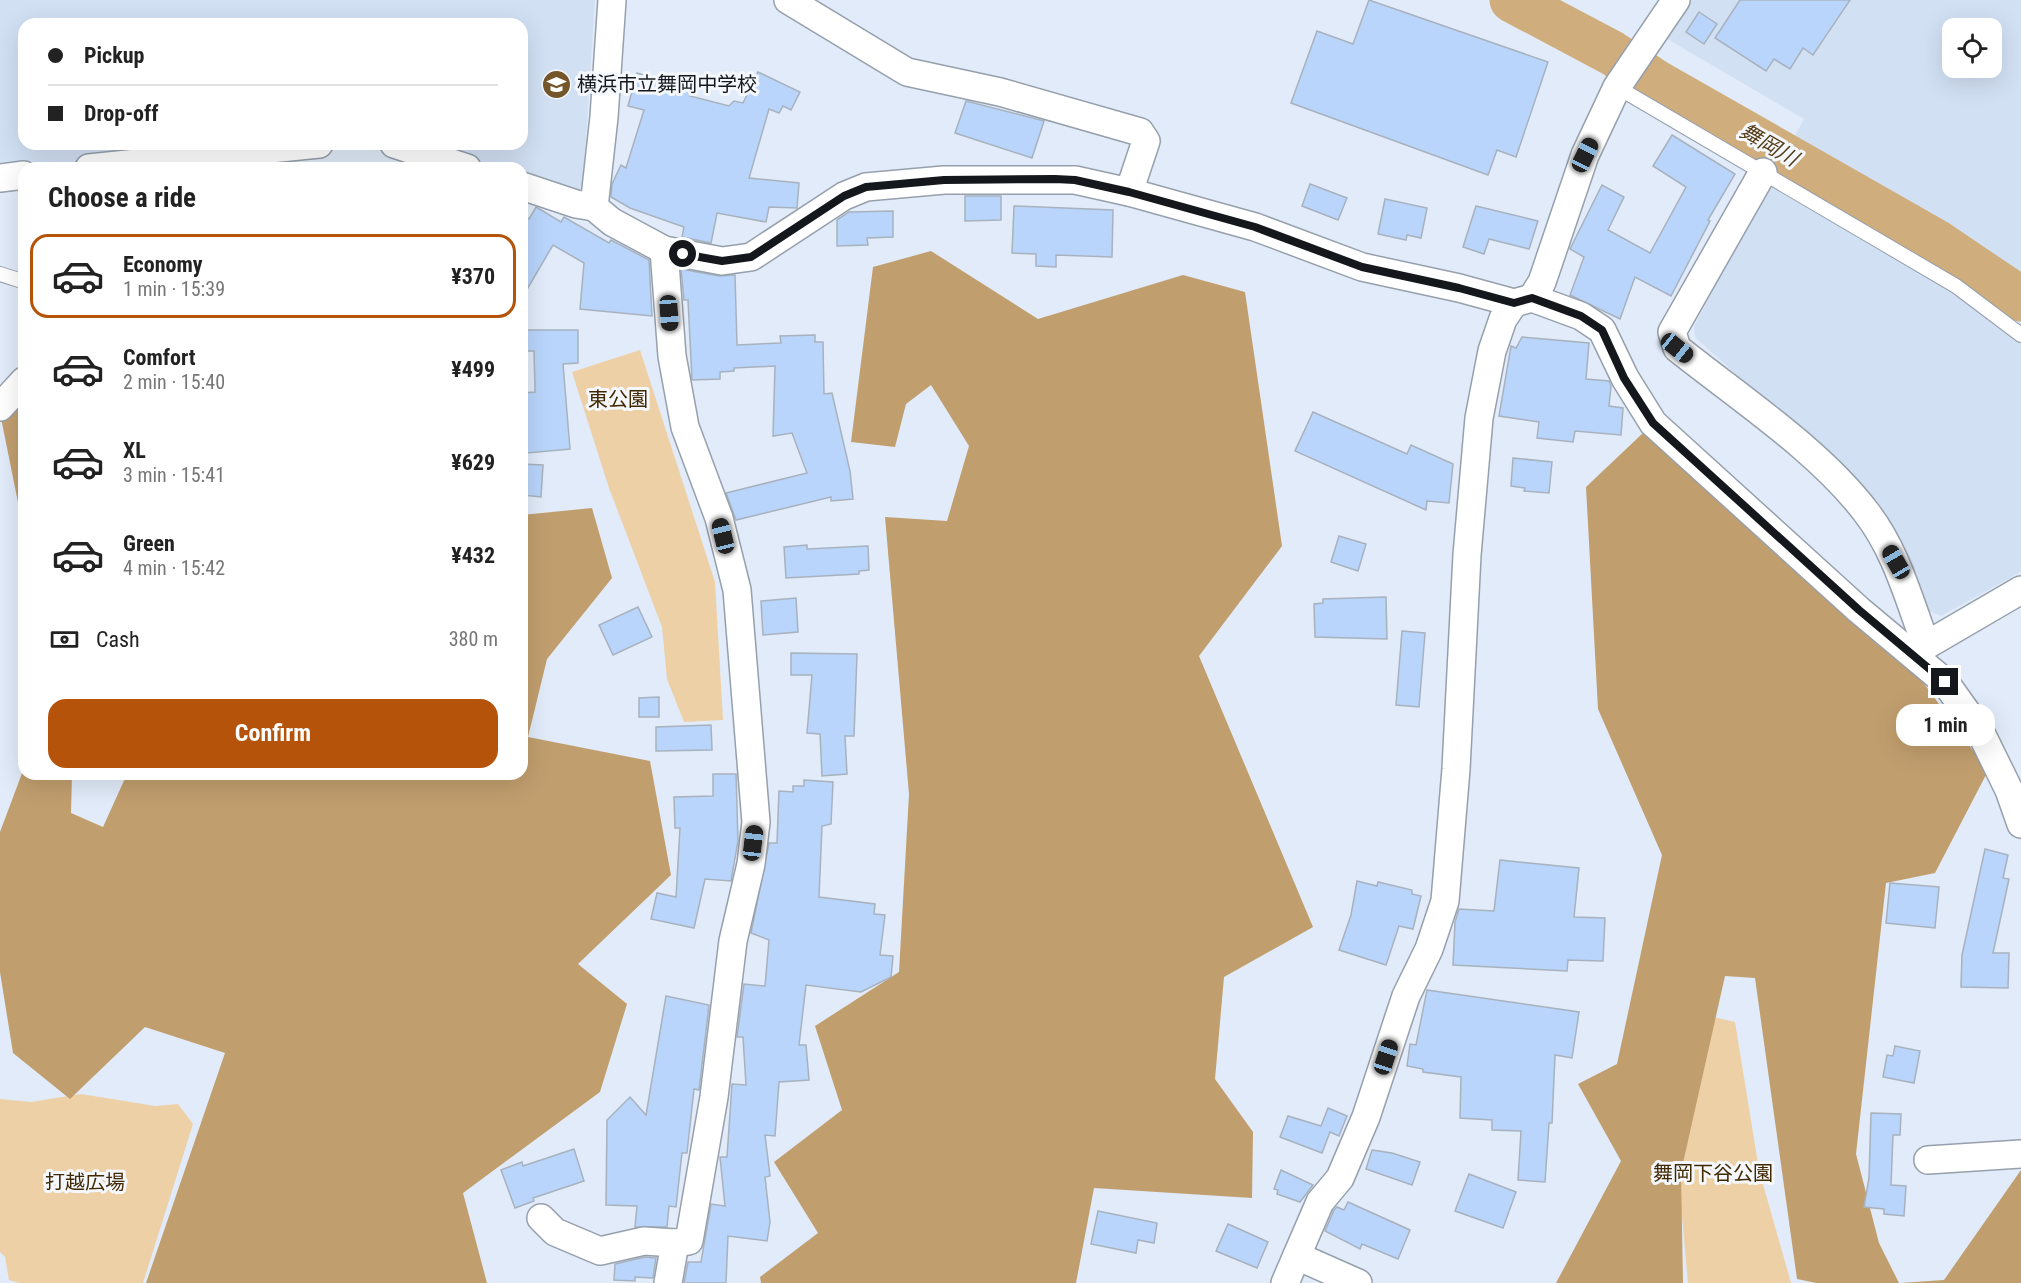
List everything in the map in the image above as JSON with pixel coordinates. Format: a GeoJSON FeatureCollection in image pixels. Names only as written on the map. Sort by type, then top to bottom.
{"type":"FeatureCollection","features":[{"type":"Feature","properties":{"kind":"street"},"geometry":{"type":"LineString","coordinates":[[594,207],[604,117],[612,0]]}},
{"type":"Feature","properties":{"kind":"street"},"geometry":{"type":"LineString","coordinates":[[788,0],[907,72],[1000,92],[1140,132],[1146,141],[1129,192]]}},
{"type":"Feature","properties":{"kind":"street"},"geometry":{"type":"LineString","coordinates":[[1285,1283],[1320,1202],[1340,1178],[1366,1117],[1406,996],[1429,949],[1445,901],[1456,769],[1467,555],[1479,417],[1492,351],[1503,318],[1542,282],[1585,155],[1619,83],[1676,0]]}},
{"type":"Feature","properties":{"kind":"street"},"geometry":{"type":"LineString","coordinates":[[192,162],[280,150]]}},
{"type":"Feature","properties":{"kind":"street"},"geometry":{"type":"LineString","coordinates":[[412,150],[449,162]]}},
{"type":"Feature","properties":{"kind":"street"},"geometry":{"type":"LineString","coordinates":[[1763,172],[1672,332],[1677,348],[1820,462],[1867,512],[1896,562],[1919,649]]}},
{"type":"Feature","properties":{"kind":"street"},"geometry":{"type":"LineString","coordinates":[[0,178],[18,176]]}},
{"type":"Feature","properties":{"kind":"street"},"geometry":{"type":"LineString","coordinates":[[528,188],[594,207],[612,222],[664,250],[722,261],[751,257],[844,196],[866,187],[944,180],[1035,178],[1075,180],[1129,192],[1255,227],[1362,267],[1523,300],[1581,316],[1602,330],[1624,378],[1653,423],[1859,610],[1919,649],[1980,731],[2009,790],[2021,824]]}},
{"type":"Feature","properties":{"kind":"street"},"geometry":{"type":"LineString","coordinates":[[541,1218],[555,1232],[600,1251],[644,1241],[675,1243],[689,1241],[714,1097],[733,941],[751,864],[756,822],[737,590],[718,518],[685,427],[672,356],[664,250]]}},
{"type":"Feature","properties":{"kind":"street"},"geometry":{"type":"LineString","coordinates":[[0,407],[18,388]]}},
{"type":"Feature","properties":{"kind":"street"},"geometry":{"type":"LineString","coordinates":[[1919,649],[2021,590]]}},
{"type":"Feature","properties":{"kind":"street"},"geometry":{"type":"LineString","coordinates":[[1928,1160],[2021,1155]]}},
{"type":"Feature","properties":{"kind":"street"},"geometry":{"type":"LineString","coordinates":[[668,1283],[675,1243]]}},
{"type":"Feature","properties":{"kind":"street"},"geometry":{"type":"LineString","coordinates":[[1297,1256],[1358,1283]]}},
{"type":"Feature","properties":{"kind":"lane"},"geometry":{"type":"LineString","coordinates":[[1619,83],[1763,172],[1956,286],[2021,335]]}},
{"type":"Feature","properties":{"kind":"lane"},"geometry":{"type":"LineString","coordinates":[[0,274],[18,280]]}},
{"type":"Feature","properties":{"kind":"shaded area","name":"横浜市立舞岡中学校"},"geometry":{"type":"Polygon","coordinates":[[[0,0],[595,0],[583,183],[578,194],[528,178],[528,162],[478,162],[441,150],[528,150],[528,18],[18,18],[18,150],[188,150],[81,162],[18,162],[18,169],[0,171],[0,0]]]}},
{"type":"Feature","properties":{"kind":"shaded area"},"geometry":{"type":"Polygon","coordinates":[[[1690,0],[2021,0],[2021,572],[1941,616],[1926,610],[1893,530],[1869,495],[1695,337],[1694,326],[1804,119],[1664,37],[1690,0]]]}},
{"type":"Feature","properties":{"kind":"shaded area"},"geometry":{"type":"Polygon","coordinates":[[[931,251],[1038,319],[1183,275],[1245,292],[1282,546],[1199,656],[1313,927],[1224,977],[1215,1079],[1253,1132],[1252,1198],[1094,1188],[1076,1283],[761,1283],[760,1277],[818,1233],[774,1162],[842,1110],[815,1026],[899,972],[909,794],[885,517],[947,521],[969,446],[931,385],[906,404],[895,447],[851,442],[873,267],[931,251]]]}},
{"type":"Feature","properties":{"kind":"shaded area"},"geometry":{"type":"Polygon","coordinates":[[[18,402],[18,502],[1,418],[18,402]]]}},
{"type":"Feature","properties":{"kind":"shaded area"},"geometry":{"type":"Polygon","coordinates":[[[1644,432],[1909,663],[1988,771],[1935,873],[1886,883],[1856,1154],[1879,1243],[1899,1283],[1816,1283],[1797,1279],[1755,978],[1725,976],[1681,1172],[1683,1283],[1556,1283],[1621,1161],[1578,1084],[1617,1064],[1662,855],[1598,709],[1586,487],[1644,432]]]}},
{"type":"Feature","properties":{"kind":"shaded area"},"geometry":{"type":"Polygon","coordinates":[[[592,508],[612,578],[547,659],[528,737],[528,514],[592,508]]]}},
{"type":"Feature","properties":{"kind":"shaded area"},"geometry":{"type":"Polygon","coordinates":[[[528,737],[650,761],[671,875],[578,964],[627,1004],[600,1092],[463,1193],[487,1283],[146,1283],[225,1053],[145,1027],[70,1099],[13,1053],[0,972],[0,832],[20,780],[72,780],[71,813],[103,827],[124,780],[528,780],[528,737]]]}},
{"type":"Feature","properties":{"kind":"shaded area"},"geometry":{"type":"Polygon","coordinates":[[[2021,1170],[2021,1283],[1900,1283],[1944,1280],[2021,1170]]]}},
{"type":"Feature","properties":{"kind":"green space","name":"東公園"},"geometry":{"type":"Polygon","coordinates":[[[640,350],[715,582],[723,720],[684,722],[667,679],[662,627],[609,488],[572,372],[640,350]]]}},
{"type":"Feature","properties":{"kind":"green space","name":"舞岡下谷公園"},"geometry":{"type":"Polygon","coordinates":[[[1705,1015],[1735,1022],[1759,1170],[1791,1283],[1688,1283],[1682,1216],[1662,1174],[1705,1015]]]}},
{"type":"Feature","properties":{"kind":"green space","name":"打越広場"},"geometry":{"type":"Polygon","coordinates":[[[81,1094],[155,1106],[178,1104],[193,1124],[143,1283],[19,1283],[9,1280],[5,1257],[0,1252],[0,1099],[31,1102],[81,1094]]]}},
{"type":"Feature","properties":{"kind":"building"},"geometry":{"type":"Polygon","coordinates":[[[1369,0],[1548,62],[1516,157],[1497,150],[1488,175],[1291,103],[1317,31],[1353,44],[1369,0]]]}},
{"type":"Feature","properties":{"kind":"building"},"geometry":{"type":"Polygon","coordinates":[[[1740,0],[1850,0],[1813,55],[1803,48],[1790,69],[1774,59],[1766,71],[1715,38],[1740,0]]]}},
{"type":"Feature","properties":{"kind":"building"},"geometry":{"type":"Polygon","coordinates":[[[1699,12],[1717,24],[1704,44],[1686,32],[1699,12]]]}},
{"type":"Feature","properties":{"kind":"building"},"geometry":{"type":"Polygon","coordinates":[[[758,72],[800,92],[791,110],[783,106],[779,113],[769,109],[749,178],[799,183],[797,208],[769,207],[766,222],[717,213],[711,243],[682,237],[684,227],[630,208],[611,197],[612,184],[621,165],[626,168],[644,110],[628,106],[637,73],[692,90],[690,96],[729,106],[734,101],[743,103],[758,72]]]}},
{"type":"Feature","properties":{"kind":"building"},"geometry":{"type":"Polygon","coordinates":[[[966,101],[1044,121],[1032,158],[955,133],[966,101]]]}},
{"type":"Feature","properties":{"kind":"building"},"geometry":{"type":"Polygon","coordinates":[[[1672,135],[1735,174],[1708,220],[1710,221],[1671,296],[1635,277],[1620,319],[1570,295],[1584,257],[1570,249],[1602,185],[1624,197],[1608,230],[1650,253],[1686,187],[1653,166],[1672,135]]]}},
{"type":"Feature","properties":{"kind":"building"},"geometry":{"type":"Polygon","coordinates":[[[1310,184],[1347,198],[1338,220],[1302,206],[1310,184]]]}},
{"type":"Feature","properties":{"kind":"building"},"geometry":{"type":"Polygon","coordinates":[[[965,196],[1001,196],[1001,220],[965,221],[965,196]]]}},
{"type":"Feature","properties":{"kind":"building"},"geometry":{"type":"Polygon","coordinates":[[[1385,199],[1427,208],[1421,238],[1407,235],[1406,240],[1378,234],[1385,199]]]}},
{"type":"Feature","properties":{"kind":"building"},"geometry":{"type":"Polygon","coordinates":[[[1014,206],[1113,210],[1112,257],[1056,255],[1056,267],[1036,266],[1036,254],[1012,253],[1014,206]]]}},
{"type":"Feature","properties":{"kind":"building"},"geometry":{"type":"Polygon","coordinates":[[[1476,206],[1538,221],[1529,249],[1489,239],[1484,254],[1463,247],[1476,206]]]}},
{"type":"Feature","properties":{"kind":"building"},"geometry":{"type":"Polygon","coordinates":[[[536,207],[561,222],[564,217],[609,243],[611,240],[649,260],[652,316],[580,309],[584,263],[553,245],[528,288],[529,219],[536,207]]]}},
{"type":"Feature","properties":{"kind":"building"},"geometry":{"type":"Polygon","coordinates":[[[893,211],[893,237],[867,238],[868,245],[837,246],[837,220],[849,212],[893,211]]]}},
{"type":"Feature","properties":{"kind":"building"},"geometry":{"type":"Polygon","coordinates":[[[681,269],[719,276],[735,275],[737,345],[781,343],[780,336],[815,335],[815,342],[823,342],[824,394],[832,393],[850,471],[853,499],[831,501],[831,497],[736,520],[726,493],[807,473],[792,433],[773,436],[775,366],[734,368],[734,371],[720,372],[720,379],[692,380],[688,300],[684,300],[681,269]]]}},
{"type":"Feature","properties":{"kind":"building"},"geometry":{"type":"Polygon","coordinates":[[[528,330],[578,330],[578,363],[563,364],[570,449],[528,453],[528,393],[535,392],[534,351],[528,351],[528,330]]]}},
{"type":"Feature","properties":{"kind":"building"},"geometry":{"type":"Polygon","coordinates":[[[1522,337],[1589,343],[1586,379],[1609,381],[1611,386],[1609,406],[1623,408],[1621,435],[1575,431],[1573,442],[1537,438],[1539,422],[1499,416],[1511,346],[1516,348],[1522,337]]]}},
{"type":"Feature","properties":{"kind":"building"},"geometry":{"type":"Polygon","coordinates":[[[1313,412],[1407,454],[1411,445],[1453,464],[1449,503],[1427,501],[1426,510],[1295,451],[1313,412]]]}},
{"type":"Feature","properties":{"kind":"building"},"geometry":{"type":"Polygon","coordinates":[[[1513,458],[1552,462],[1549,493],[1524,491],[1525,488],[1511,486],[1513,458]]]}},
{"type":"Feature","properties":{"kind":"building"},"geometry":{"type":"Polygon","coordinates":[[[528,464],[543,465],[541,497],[528,496],[528,464]]]}},
{"type":"Feature","properties":{"kind":"building"},"geometry":{"type":"Polygon","coordinates":[[[1339,536],[1366,544],[1358,571],[1331,562],[1339,536]]]}},
{"type":"Feature","properties":{"kind":"building"},"geometry":{"type":"Polygon","coordinates":[[[807,545],[807,549],[868,546],[869,570],[859,571],[859,574],[786,578],[784,547],[807,545]]]}},
{"type":"Feature","properties":{"kind":"building"},"geometry":{"type":"Polygon","coordinates":[[[1386,597],[1387,639],[1315,637],[1314,604],[1323,603],[1323,599],[1386,597]]]}},
{"type":"Feature","properties":{"kind":"building"},"geometry":{"type":"Polygon","coordinates":[[[796,598],[798,632],[763,635],[761,601],[796,598]]]}},
{"type":"Feature","properties":{"kind":"building"},"geometry":{"type":"Polygon","coordinates":[[[638,607],[652,637],[613,655],[599,625],[638,607]]]}},
{"type":"Feature","properties":{"kind":"building"},"geometry":{"type":"Polygon","coordinates":[[[1402,631],[1425,633],[1419,707],[1396,705],[1402,631]]]}},
{"type":"Feature","properties":{"kind":"building"},"geometry":{"type":"Polygon","coordinates":[[[791,653],[857,654],[854,736],[845,736],[847,774],[822,776],[820,734],[807,733],[812,675],[791,675],[791,653]]]}},
{"type":"Feature","properties":{"kind":"building"},"geometry":{"type":"Polygon","coordinates":[[[659,697],[659,717],[639,717],[639,698],[659,697]]]}},
{"type":"Feature","properties":{"kind":"building"},"geometry":{"type":"Polygon","coordinates":[[[711,725],[712,750],[656,751],[656,727],[711,725]]]}},
{"type":"Feature","properties":{"kind":"building"},"geometry":{"type":"Polygon","coordinates":[[[713,774],[736,774],[738,841],[731,881],[705,879],[694,928],[651,919],[657,893],[676,897],[680,828],[675,828],[674,797],[713,796],[713,774]]]}},
{"type":"Feature","properties":{"kind":"building"},"geometry":{"type":"Polygon","coordinates":[[[804,780],[833,782],[831,824],[822,826],[819,897],[875,904],[874,914],[885,915],[880,955],[893,956],[891,977],[861,992],[806,985],[799,1045],[806,1045],[809,1080],[779,1082],[775,1136],[765,1135],[770,1176],[765,1177],[770,1222],[767,1241],[728,1236],[726,1283],[684,1283],[688,1262],[701,1262],[711,1204],[725,1206],[720,1157],[727,1157],[732,1084],[746,1085],[743,1037],[737,1037],[744,984],[765,986],[769,940],[751,933],[769,843],[777,843],[779,791],[793,792],[793,786],[804,786],[804,780]]]}},
{"type":"Feature","properties":{"kind":"building"},"geometry":{"type":"Polygon","coordinates":[[[1985,849],[2008,855],[2003,878],[2009,879],[1993,953],[2009,953],[2008,988],[1961,987],[1962,955],[1985,849]]]}},
{"type":"Feature","properties":{"kind":"building"},"geometry":{"type":"Polygon","coordinates":[[[1500,860],[1579,868],[1574,917],[1605,918],[1603,961],[1568,960],[1567,971],[1453,965],[1455,922],[1459,909],[1494,911],[1500,860]]]}},
{"type":"Feature","properties":{"kind":"building"},"geometry":{"type":"Polygon","coordinates":[[[1357,881],[1377,886],[1378,882],[1412,890],[1412,894],[1421,896],[1413,929],[1399,926],[1386,965],[1339,950],[1351,915],[1357,881]]]}},
{"type":"Feature","properties":{"kind":"building"},"geometry":{"type":"Polygon","coordinates":[[[1890,883],[1939,887],[1935,928],[1886,923],[1890,883]]]}},
{"type":"Feature","properties":{"kind":"building"},"geometry":{"type":"Polygon","coordinates":[[[1427,990],[1579,1012],[1572,1058],[1555,1055],[1552,1123],[1549,1123],[1545,1182],[1518,1180],[1521,1131],[1492,1130],[1492,1120],[1460,1118],[1461,1077],[1423,1072],[1423,1069],[1407,1066],[1410,1044],[1416,1045],[1427,990]]]}},
{"type":"Feature","properties":{"kind":"building"},"geometry":{"type":"Polygon","coordinates":[[[666,996],[709,1005],[699,1090],[694,1089],[687,1153],[682,1153],[676,1207],[669,1206],[667,1227],[635,1227],[637,1206],[606,1205],[607,1120],[630,1097],[646,1115],[666,996]]]}},
{"type":"Feature","properties":{"kind":"building"},"geometry":{"type":"Polygon","coordinates":[[[1895,1046],[1920,1051],[1914,1083],[1883,1077],[1887,1055],[1893,1056],[1895,1046]]]}},
{"type":"Feature","properties":{"kind":"building"},"geometry":{"type":"Polygon","coordinates":[[[1328,1108],[1347,1116],[1339,1136],[1330,1132],[1322,1153],[1280,1137],[1288,1116],[1321,1126],[1328,1108]]]}},
{"type":"Feature","properties":{"kind":"building"},"geometry":{"type":"Polygon","coordinates":[[[1871,1113],[1901,1114],[1900,1135],[1893,1135],[1891,1185],[1906,1186],[1904,1216],[1884,1214],[1884,1209],[1864,1207],[1869,1178],[1871,1113]]]}},
{"type":"Feature","properties":{"kind":"building"},"geometry":{"type":"Polygon","coordinates":[[[574,1149],[584,1181],[533,1198],[534,1201],[515,1208],[501,1170],[522,1162],[523,1166],[574,1149]]]}},
{"type":"Feature","properties":{"kind":"building"},"geometry":{"type":"Polygon","coordinates":[[[1372,1150],[1392,1153],[1420,1162],[1412,1185],[1366,1169],[1372,1150]]]}},
{"type":"Feature","properties":{"kind":"building"},"geometry":{"type":"Polygon","coordinates":[[[1281,1170],[1313,1185],[1300,1202],[1277,1194],[1278,1190],[1274,1189],[1281,1170]]]}},
{"type":"Feature","properties":{"kind":"building"},"geometry":{"type":"Polygon","coordinates":[[[1469,1174],[1516,1192],[1503,1228],[1455,1211],[1469,1174]]]}},
{"type":"Feature","properties":{"kind":"building"},"geometry":{"type":"Polygon","coordinates":[[[1348,1202],[1410,1230],[1398,1259],[1362,1244],[1360,1249],[1325,1231],[1334,1210],[1337,1207],[1344,1210],[1348,1202]]]}},
{"type":"Feature","properties":{"kind":"building"},"geometry":{"type":"Polygon","coordinates":[[[1098,1211],[1157,1223],[1154,1243],[1138,1240],[1136,1253],[1091,1244],[1098,1211]]]}},
{"type":"Feature","properties":{"kind":"building"},"geometry":{"type":"Polygon","coordinates":[[[1228,1224],[1268,1242],[1257,1268],[1216,1251],[1228,1224]]]}},
{"type":"Feature","properties":{"kind":"building"},"geometry":{"type":"Polygon","coordinates":[[[645,1257],[656,1258],[653,1278],[635,1277],[635,1281],[614,1280],[615,1264],[645,1257]]]}},
{"type":"Feature","properties":{"kind":"waterway","name":"舞岡川"},"geometry":{"type":"LineString","coordinates":[[1512,0],[1612,53],[1656,82],[1935,241],[2021,299]]}},
{"type":"Feature","properties":{"kind":"place","name":"横浜市立舞岡中学校"},"geometry":{"type":"Point","coordinates":[556,84]}},
{"type":"Feature","properties":{"kind":"route"},"geometry":{"type":"LineString","coordinates":[[683,254],[722,261],[751,257],[844,196],[866,187],[944,180],[1035,178],[1075,180],[1129,192],[1255,227],[1318,248],[1362,267],[1459,288],[1514,303],[1532,298],[1581,316],[1602,330],[1624,378],[1653,423],[1859,610],[1945,682]]}}]}
